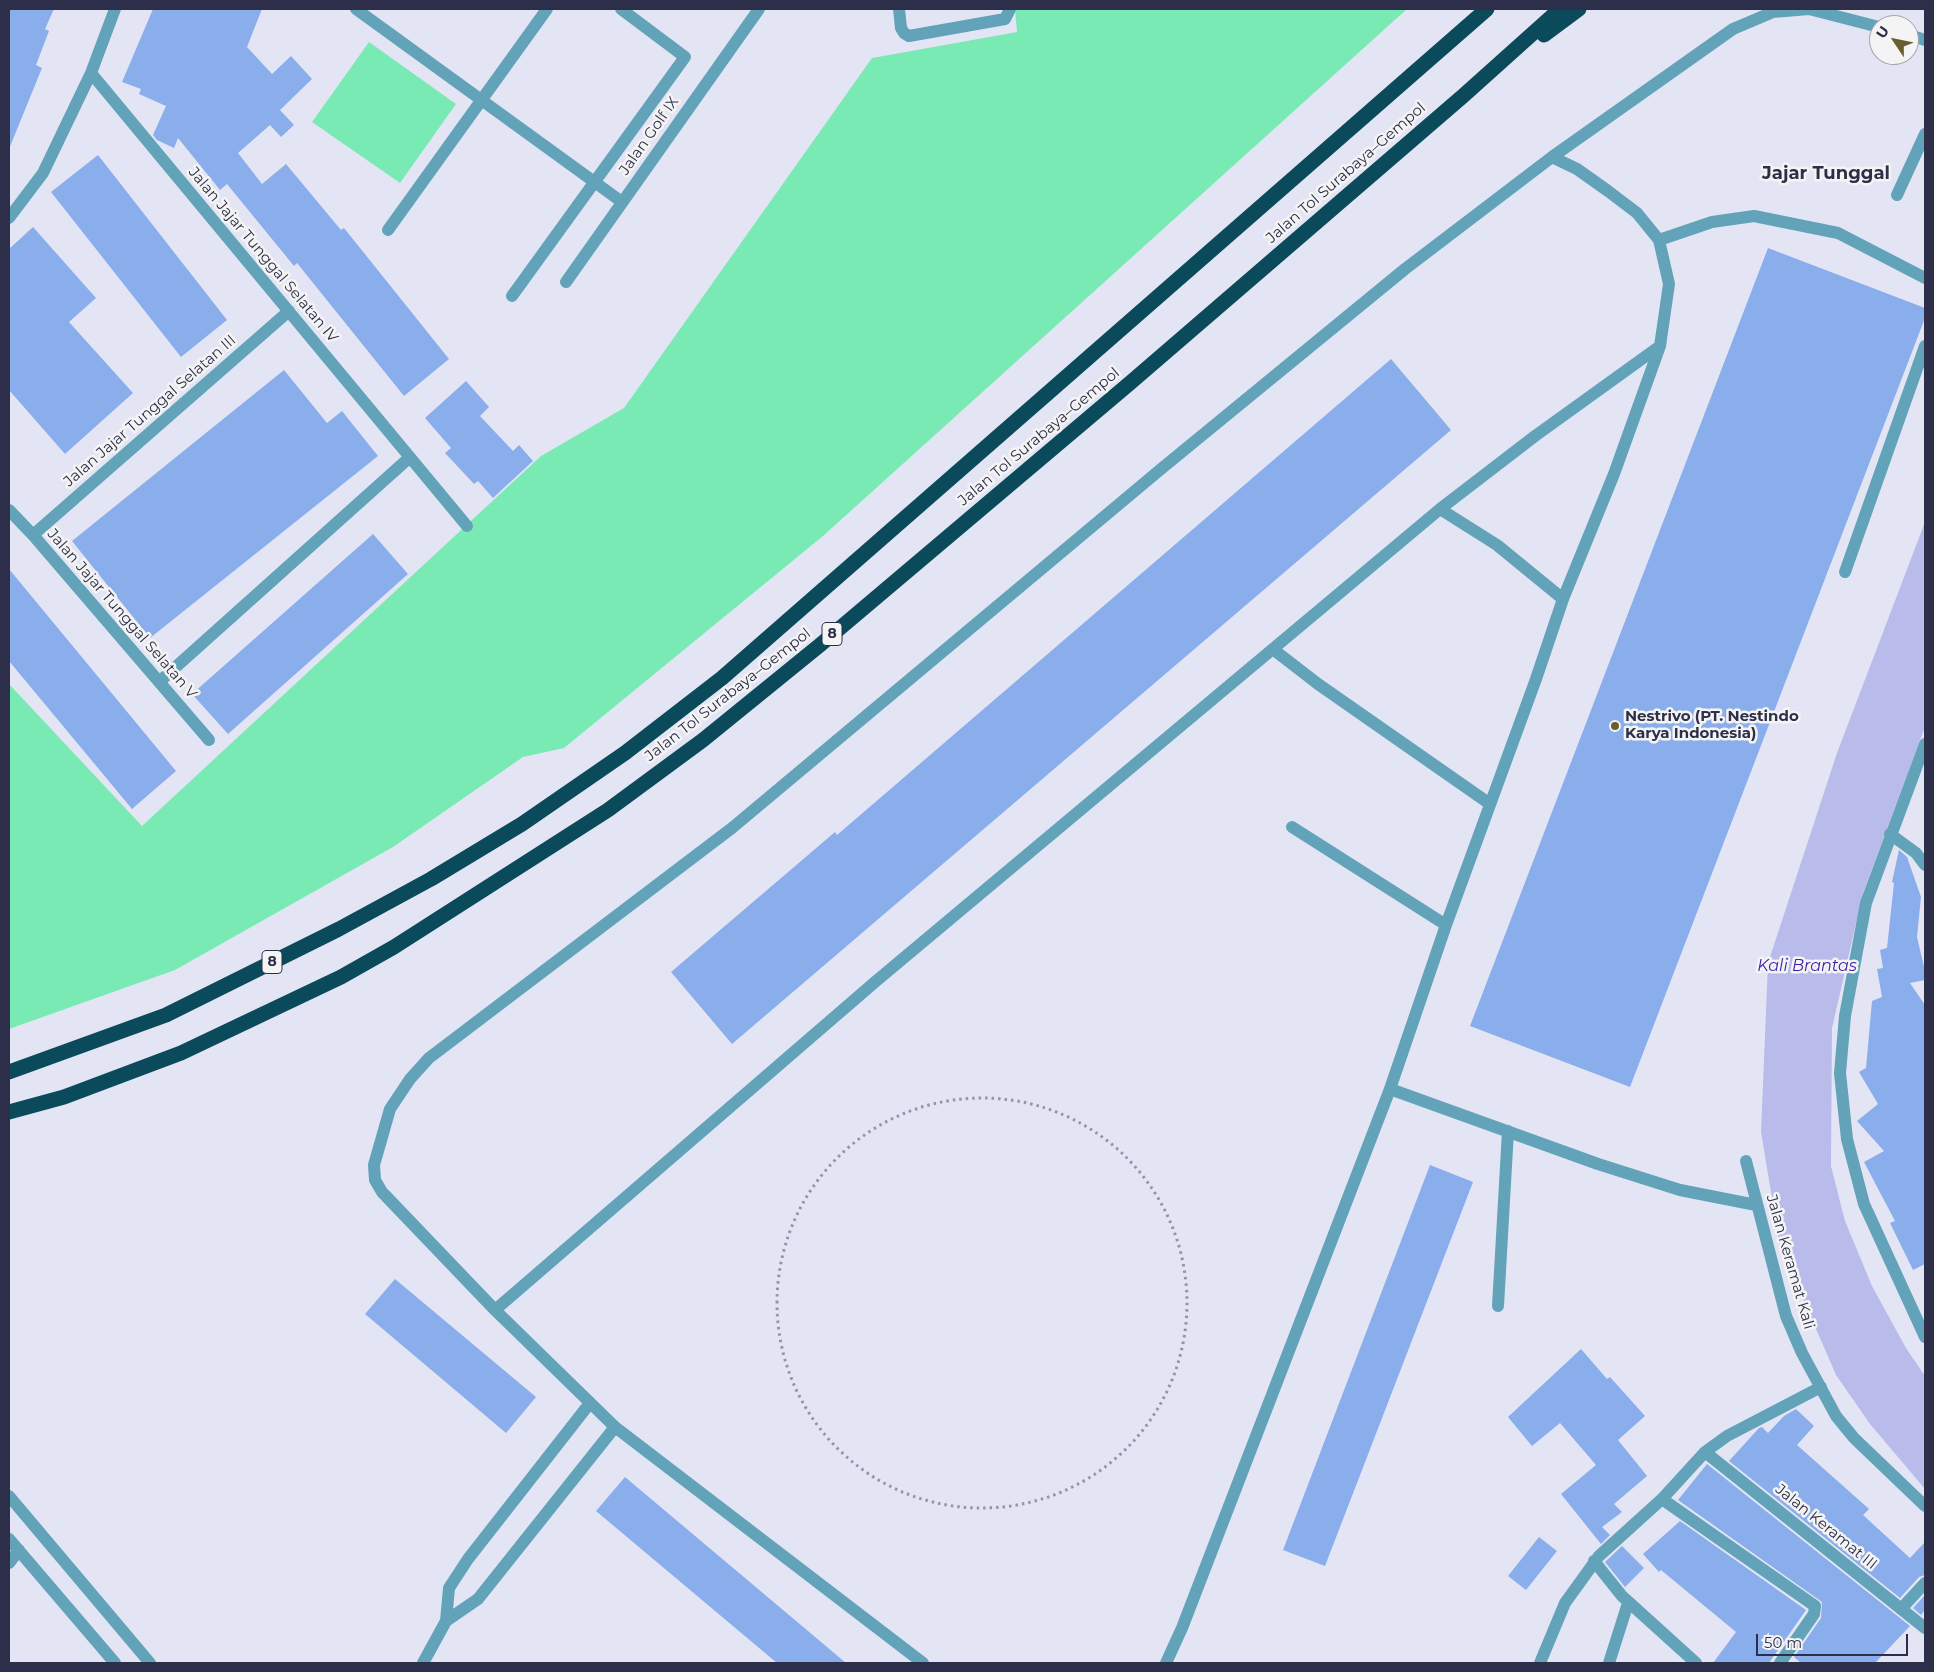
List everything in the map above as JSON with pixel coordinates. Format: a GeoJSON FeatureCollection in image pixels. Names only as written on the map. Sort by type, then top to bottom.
{"type":"FeatureCollection","features":[{"type":"Feature","properties":{"kind":"highway","name":"Jalan Tol Surabaya–Gempol"},"geometry":{"type":"LineString","coordinates":[[9,1072],[166,1015],[339,929],[431,879],[522,824],[625,753],[722,678],[1487,9]]}},
{"type":"Feature","properties":{"kind":"highway","name":"Jalan Tol Surabaya–Gempol"},"geometry":{"type":"LineString","coordinates":[[9,1112],[64,1097],[181,1053],[341,977],[394,947],[608,810],[703,740],[828,638],[1130,383],[1463,96],[1560,9]]}},
{"type":"Feature","properties":{"kind":"highway"},"geometry":{"type":"LineString","coordinates":[[1463,96],[1579,9]]}},
{"type":"Feature","properties":{"kind":"street"},"geometry":{"type":"LineString","coordinates":[[9,218],[43,173],[90,73],[115,9]]}},
{"type":"Feature","properties":{"kind":"street"},"geometry":{"type":"LineString","coordinates":[[356,9],[622,202]]}},
{"type":"Feature","properties":{"kind":"street"},"geometry":{"type":"LineString","coordinates":[[388,230],[547,9]]}},
{"type":"Feature","properties":{"kind":"street"},"geometry":{"type":"LineString","coordinates":[[512,296],[685,57],[621,9]]}},
{"type":"Feature","properties":{"kind":"street","name":"Jalan Golf IX"},"geometry":{"type":"LineString","coordinates":[[566,282],[759,9]]}},
{"type":"Feature","properties":{"kind":"street"},"geometry":{"type":"LineString","coordinates":[[899,9],[901,28],[909,36],[1006,19],[1010,9]]}},
{"type":"Feature","properties":{"kind":"street"},"geometry":{"type":"LineString","coordinates":[[923,1663],[615,1427],[495,1310],[382,1192],[375,1180],[374,1165],[390,1109],[410,1079],[429,1058],[732,828],[1306,350],[1405,269],[1552,157],[1733,29],[1773,12],[1809,9],[1869,24]]}},
{"type":"Feature","properties":{"kind":"street","name":"Jalan Jajar Tunggal Selatan IV"},"geometry":{"type":"LineString","coordinates":[[90,73],[467,526]]}},
{"type":"Feature","properties":{"kind":"street"},"geometry":{"type":"LineString","coordinates":[[1897,195],[1925,134]]}},
{"type":"Feature","properties":{"kind":"street"},"geometry":{"type":"LineString","coordinates":[[1166,1663],[1182,1628],[1390,1089],[1446,925],[1563,599],[1614,474],[1660,346],[1668,284],[1659,240],[1636,214],[1608,191],[1577,169],[1552,157]]}},
{"type":"Feature","properties":{"kind":"street"},"geometry":{"type":"LineString","coordinates":[[1659,240],[1712,222],[1754,216],[1838,233],[1925,278]]}},
{"type":"Feature","properties":{"kind":"street","name":"Jalan Jajar Tunggal Selatan III"},"geometry":{"type":"LineString","coordinates":[[33,535],[289,311]]}},
{"type":"Feature","properties":{"kind":"street"},"geometry":{"type":"LineString","coordinates":[[495,1310],[875,982],[1274,650],[1440,509],[1535,436],[1660,346]]}},
{"type":"Feature","properties":{"kind":"street"},"geometry":{"type":"LineString","coordinates":[[1845,572],[1925,346]]}},
{"type":"Feature","properties":{"kind":"street"},"geometry":{"type":"LineString","coordinates":[[159,682],[409,458]]}},
{"type":"Feature","properties":{"kind":"street"},"geometry":{"type":"LineString","coordinates":[[1440,509],[1497,545],[1563,599]]}},
{"type":"Feature","properties":{"kind":"street","name":"Jalan Jajar Tunggal Selatan V"},"geometry":{"type":"LineString","coordinates":[[9,510],[33,535],[209,740]]}},
{"type":"Feature","properties":{"kind":"street"},"geometry":{"type":"LineString","coordinates":[[1274,650],[1318,684],[1490,804]]}},
{"type":"Feature","properties":{"kind":"street"},"geometry":{"type":"LineString","coordinates":[[1925,744],[1890,834],[1866,903],[1845,1016],[1840,1073],[1847,1139],[1864,1204],[1925,1338]]}},
{"type":"Feature","properties":{"kind":"street"},"geometry":{"type":"LineString","coordinates":[[1292,827],[1446,925]]}},
{"type":"Feature","properties":{"kind":"street"},"geometry":{"type":"LineString","coordinates":[[1890,834],[1920,850],[1925,865]]}},
{"type":"Feature","properties":{"kind":"street"},"geometry":{"type":"LineString","coordinates":[[1390,1089],[1680,1190],[1756,1205]]}},
{"type":"Feature","properties":{"kind":"street"},"geometry":{"type":"LineString","coordinates":[[1498,1306],[1508,1131]]}},
{"type":"Feature","properties":{"kind":"street","name":"Jalan Keramat Kali"},"geometry":{"type":"LineString","coordinates":[[1746,1161],[1786,1316],[1802,1353],[1836,1416],[1854,1438],[1925,1506]]}},
{"type":"Feature","properties":{"kind":"street"},"geometry":{"type":"LineString","coordinates":[[1540,1663],[1564,1603],[1594,1561],[1662,1499],[1705,1452],[1727,1436],[1821,1387]]}},
{"type":"Feature","properties":{"kind":"street"},"geometry":{"type":"LineString","coordinates":[[423,1663],[446,1621],[449,1588],[468,1559],[590,1403]]}},
{"type":"Feature","properties":{"kind":"street"},"geometry":{"type":"LineString","coordinates":[[446,1621],[478,1599],[615,1427]]}},
{"type":"Feature","properties":{"kind":"street","name":"Jalan Keramat III"},"geometry":{"type":"LineString","coordinates":[[1705,1452],[1925,1628]]}},
{"type":"Feature","properties":{"kind":"street"},"geometry":{"type":"LineString","coordinates":[[9,1496],[150,1663]]}},
{"type":"Feature","properties":{"kind":"street"},"geometry":{"type":"LineString","coordinates":[[1662,1499],[1815,1606],[1814,1614],[1780,1663]]}},
{"type":"Feature","properties":{"kind":"street"},"geometry":{"type":"LineString","coordinates":[[9,1539],[115,1663]]}},
{"type":"Feature","properties":{"kind":"street"},"geometry":{"type":"LineString","coordinates":[[9,1563],[19,1550]]}},
{"type":"Feature","properties":{"kind":"street"},"geometry":{"type":"LineString","coordinates":[[1594,1561],[1599,1570],[1628,1603],[1696,1663]]}},
{"type":"Feature","properties":{"kind":"street"},"geometry":{"type":"LineString","coordinates":[[1901,1609],[1925,1583]]}},
{"type":"Feature","properties":{"kind":"street"},"geometry":{"type":"LineString","coordinates":[[1609,1663],[1628,1603]]}},
{"type":"Feature","properties":{"kind":"path"},"geometry":{"type":"LineString","coordinates":[[980,1097],[1021,1100],[1060,1112],[1096,1131],[1127,1156],[1153,1187],[1172,1223],[1184,1262],[1188,1303],[1183,1343],[1171,1382],[1152,1418],[1126,1449],[1094,1475],[1058,1494],[1019,1505],[978,1508],[938,1504],[899,1491],[864,1472],[833,1445],[809,1413],[790,1377],[780,1339],[777,1300],[782,1261],[794,1223],[813,1188],[838,1158],[868,1133],[902,1114],[940,1102],[980,1097]]}},
{"type":"Feature","properties":{"kind":"green space"},"geometry":{"type":"Polygon","coordinates":[[[1015,9],[1407,9],[823,536],[564,748],[523,757],[393,847],[175,970],[9,1029],[9,684],[142,826],[541,456],[624,408],[872,58],[1017,32],[1015,9]]]}},
{"type":"Feature","properties":{"kind":"green space"},"geometry":{"type":"Polygon","coordinates":[[[369,42],[456,104],[400,183],[312,122],[369,42]]]}},
{"type":"Feature","properties":{"kind":"water","name":"Kali Brantas"},"geometry":{"type":"Polygon","coordinates":[[[1925,522],[1925,727],[1863,893],[1832,1028],[1831,1166],[1845,1221],[1872,1286],[1906,1348],[1925,1376],[1925,1489],[1870,1424],[1836,1375],[1780,1246],[1761,1132],[1768,963],[1837,753],[1925,522]]]}},
{"type":"Feature","properties":{"kind":"building"},"geometry":{"type":"Polygon","coordinates":[[[9,9],[54,9],[45,29],[49,31],[36,65],[42,68],[9,149],[9,9]]]}},
{"type":"Feature","properties":{"kind":"building"},"geometry":{"type":"Polygon","coordinates":[[[153,9],[262,9],[247,47],[272,74],[291,56],[312,79],[280,110],[294,125],[281,137],[270,125],[238,153],[262,184],[286,164],[341,230],[344,228],[449,359],[404,396],[297,263],[294,266],[227,184],[220,190],[178,138],[174,148],[157,140],[153,135],[166,106],[139,94],[141,89],[122,82],[153,9]]]}},
{"type":"Feature","properties":{"kind":"building"},"geometry":{"type":"Polygon","coordinates":[[[98,155],[227,320],[181,357],[51,192],[98,155]]]}},
{"type":"Feature","properties":{"kind":"building"},"geometry":{"type":"Polygon","coordinates":[[[33,227],[96,298],[69,322],[133,393],[65,454],[9,390],[9,249],[33,227]]]}},
{"type":"Feature","properties":{"kind":"building"},"geometry":{"type":"Polygon","coordinates":[[[1768,248],[1925,308],[1925,318],[1630,1087],[1470,1026],[1768,248]]]}},
{"type":"Feature","properties":{"kind":"building"},"geometry":{"type":"Polygon","coordinates":[[[1391,359],[1451,430],[732,1044],[671,972],[835,832],[837,835],[1391,359]]]}},
{"type":"Feature","properties":{"kind":"building"},"geometry":{"type":"Polygon","coordinates":[[[284,370],[327,423],[342,411],[378,456],[150,638],[72,541],[284,370]]]}},
{"type":"Feature","properties":{"kind":"building"},"geometry":{"type":"Polygon","coordinates":[[[466,381],[489,407],[480,416],[513,451],[519,445],[533,461],[493,498],[478,481],[474,484],[445,453],[451,448],[425,418],[466,381]]]}},
{"type":"Feature","properties":{"kind":"building"},"geometry":{"type":"Polygon","coordinates":[[[373,534],[408,574],[228,734],[192,694],[373,534]]]}},
{"type":"Feature","properties":{"kind":"building"},"geometry":{"type":"Polygon","coordinates":[[[9,569],[176,771],[132,809],[9,661],[9,569]]]}},
{"type":"Feature","properties":{"kind":"building"},"geometry":{"type":"Polygon","coordinates":[[[1899,850],[1907,857],[1921,897],[1917,937],[1925,971],[1925,980],[1910,983],[1925,1005],[1925,1264],[1913,1270],[1890,1223],[1895,1221],[1864,1162],[1884,1151],[1857,1121],[1878,1104],[1859,1072],[1866,1068],[1872,1001],[1882,997],[1877,969],[1883,968],[1880,950],[1887,948],[1894,883],[1892,882],[1899,850]]]}},
{"type":"Feature","properties":{"kind":"building"},"geometry":{"type":"Polygon","coordinates":[[[1430,1165],[1473,1182],[1325,1566],[1283,1550],[1430,1165]]]}},
{"type":"Feature","properties":{"kind":"building"},"geometry":{"type":"Polygon","coordinates":[[[395,1279],[536,1397],[506,1433],[365,1314],[395,1279]]]}},
{"type":"Feature","properties":{"kind":"building"},"geometry":{"type":"Polygon","coordinates":[[[1581,1349],[1607,1379],[1610,1377],[1645,1416],[1618,1440],[1647,1476],[1614,1504],[1622,1512],[1602,1527],[1610,1535],[1601,1544],[1561,1494],[1596,1465],[1560,1423],[1532,1446],[1508,1417],[1581,1349]]]}},
{"type":"Feature","properties":{"kind":"building"},"geometry":{"type":"Polygon","coordinates":[[[1796,1409],[1814,1426],[1797,1445],[1869,1509],[1863,1515],[1910,1558],[1925,1542],[1925,1575],[1919,1577],[1900,1598],[1729,1461],[1759,1428],[1762,1427],[1768,1433],[1784,1416],[1796,1409]]]}},
{"type":"Feature","properties":{"kind":"building"},"geometry":{"type":"Polygon","coordinates":[[[1707,1464],[1910,1626],[1875,1663],[1801,1663],[1794,1657],[1821,1618],[1822,1602],[1678,1500],[1707,1464]]]}},
{"type":"Feature","properties":{"kind":"building"},"geometry":{"type":"Polygon","coordinates":[[[625,1477],[846,1663],[777,1663],[596,1511],[625,1477]]]}},
{"type":"Feature","properties":{"kind":"building"},"geometry":{"type":"Polygon","coordinates":[[[1680,1521],[1806,1610],[1769,1663],[1713,1663],[1736,1632],[1661,1570],[1659,1572],[1643,1554],[1680,1521]]]}},
{"type":"Feature","properties":{"kind":"building"},"geometry":{"type":"Polygon","coordinates":[[[1539,1537],[1557,1551],[1526,1590],[1508,1576],[1539,1537]]]}},
{"type":"Feature","properties":{"kind":"building"},"geometry":{"type":"Polygon","coordinates":[[[1622,1546],[1644,1568],[1625,1587],[1605,1562],[1622,1546]]]}},
{"type":"Feature","properties":{"kind":"building"},"geometry":{"type":"Polygon","coordinates":[[[1925,1595],[1925,1610],[1921,1615],[1913,1608],[1925,1595]]]}},
{"type":"Feature","properties":{"kind":"place","name":"Nestrivo (PT. Nestindo Karya Indonesia)"},"geometry":{"type":"Point","coordinates":[1615,726]}},
{"type":"Feature","properties":{"kind":"district","name":"Jajar Tunggal"},"geometry":{"type":"Point","coordinates":[1826,174]}}]}
